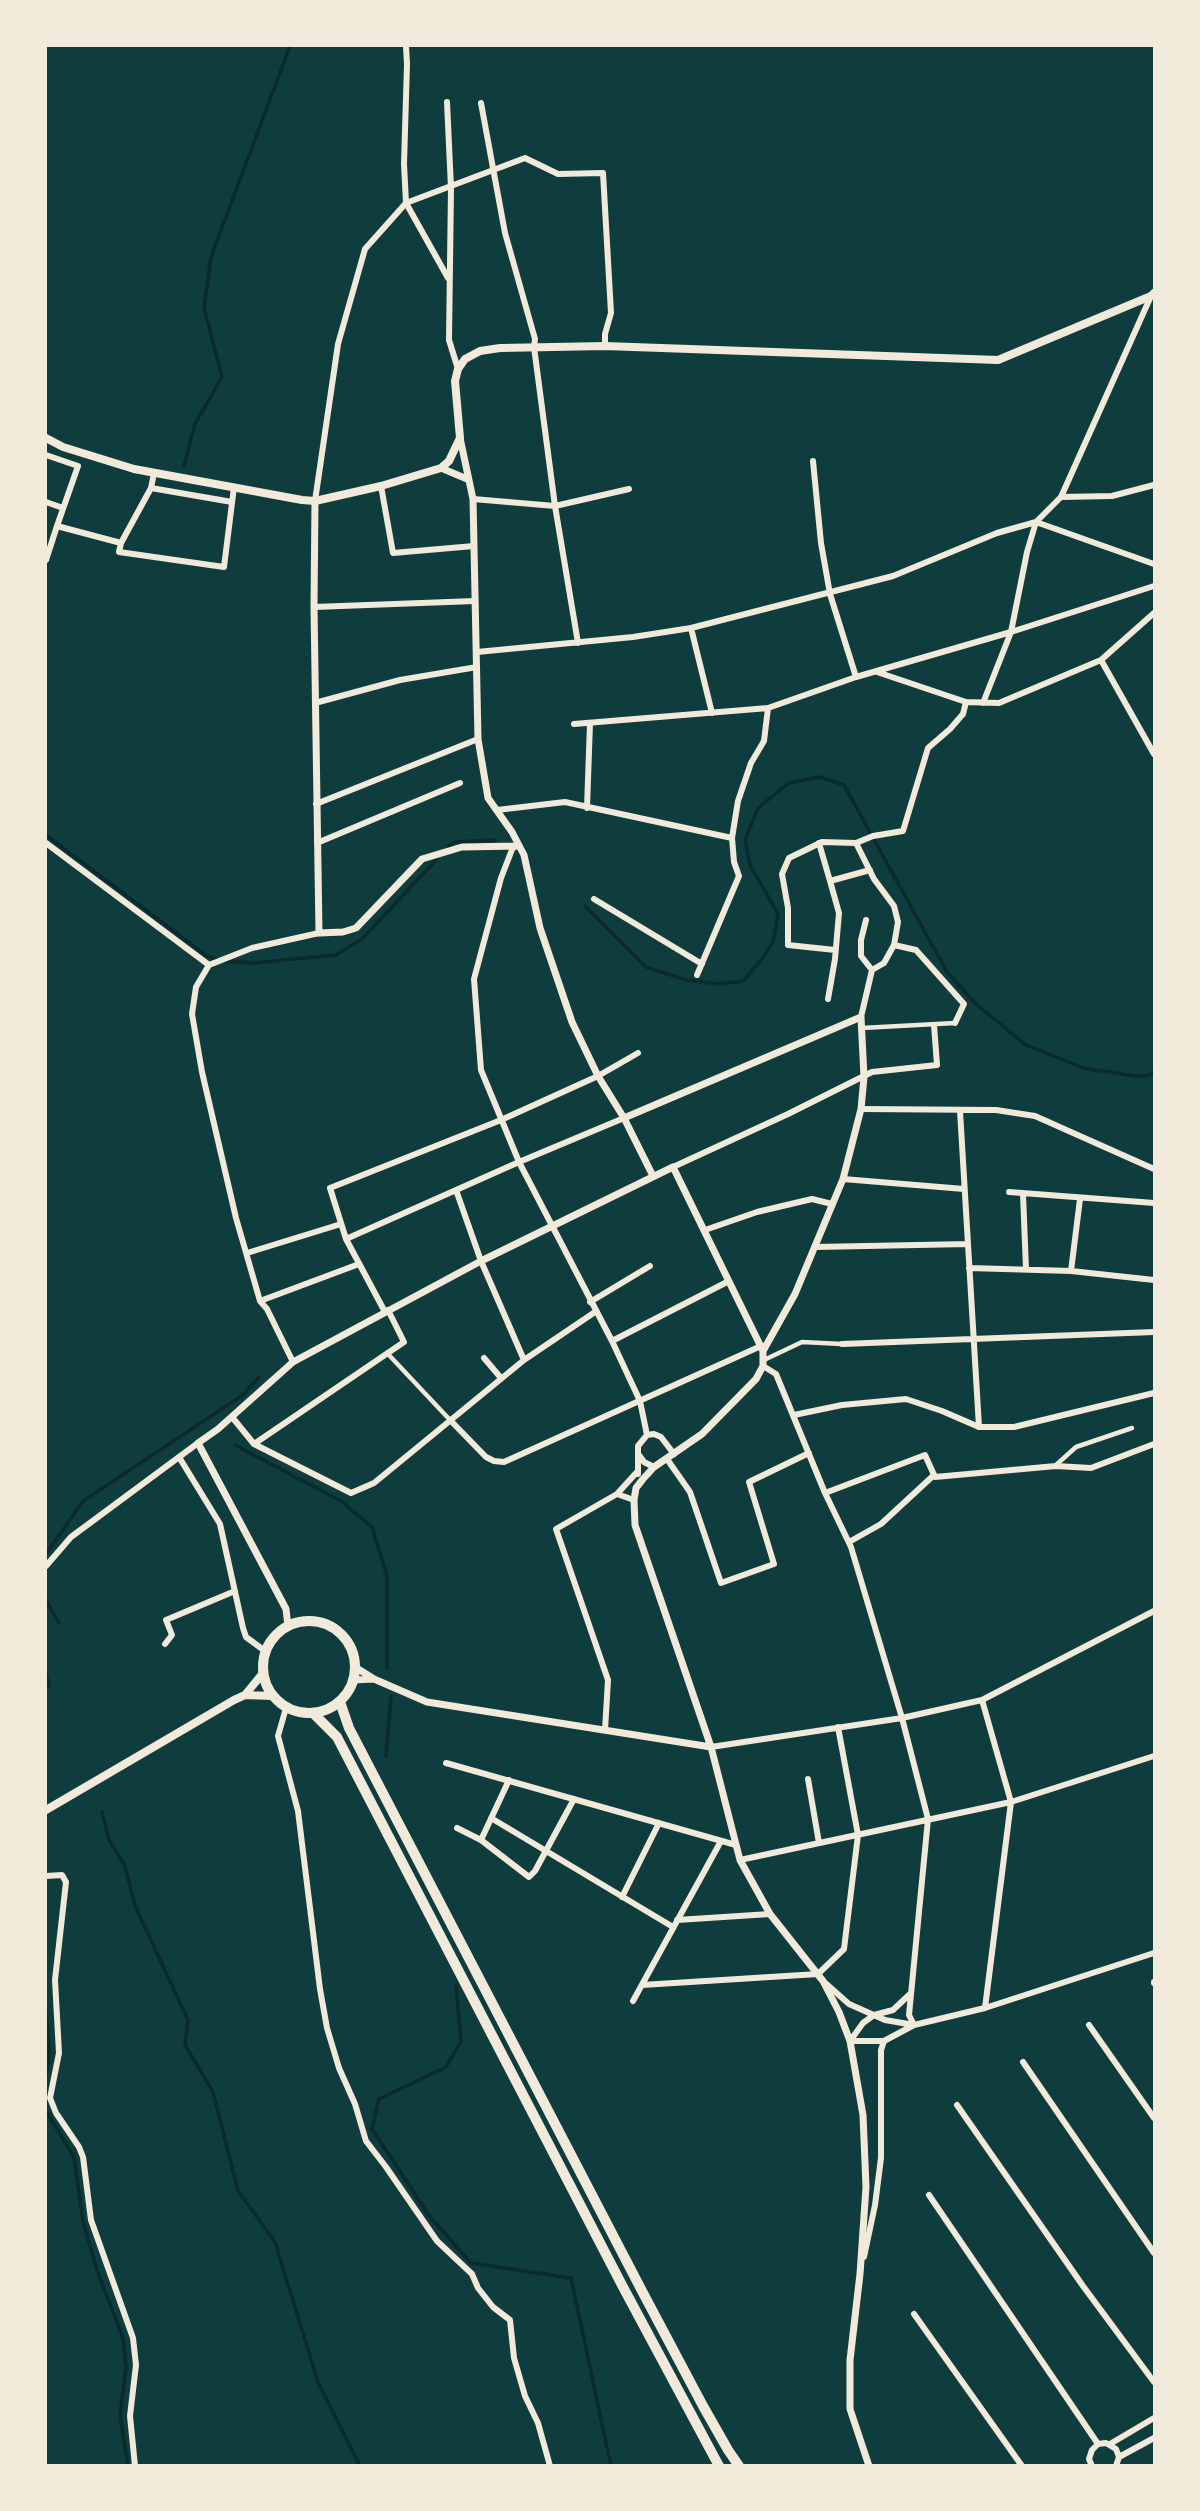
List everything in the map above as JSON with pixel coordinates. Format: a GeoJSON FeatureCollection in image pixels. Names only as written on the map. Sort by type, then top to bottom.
{"type":"FeatureCollection","features":[{"type":"Feature","properties":{"kind":"main road"},"geometry":{"type":"LineString","coordinates":[[46,438],[62,447],[134,469],[302,500],[315,500],[381,486],[441,468],[455,453],[460,438],[455,381],[458,369],[465,359],[480,351],[606,346],[998,360],[1153,294]]}},
{"type":"Feature","properties":{"kind":"main road"},"geometry":{"type":"LineString","coordinates":[[46,1810],[156,1744],[245,1695],[262,1672],[265,1651],[275,1635],[288,1626],[297,1622],[314,1621],[332,1627],[351,1648],[355,1667],[353,1680],[340,1702],[314,1714],[299,1713],[286,1708],[272,1696],[262,1672]]}},
{"type":"Feature","properties":{"kind":"main road"},"geometry":{"type":"LineString","coordinates":[[245,1695],[272,1696]]}},
{"type":"Feature","properties":{"kind":"main road"},"geometry":{"type":"LineString","coordinates":[[340,1702],[349,1728],[636,2278],[703,2406],[739,2466]]}},
{"type":"Feature","properties":{"kind":"main road"},"geometry":{"type":"LineString","coordinates":[[314,1714],[337,1737],[719,2466]]}},
{"type":"Feature","properties":{"kind":"street"},"geometry":{"type":"LineString","coordinates":[[406,46],[406,203],[449,281]]}},
{"type":"Feature","properties":{"kind":"street"},"geometry":{"type":"LineString","coordinates":[[447,102],[451,188],[450,340],[458,369]]}},
{"type":"Feature","properties":{"kind":"street"},"geometry":{"type":"LineString","coordinates":[[481,103],[505,233],[535,339],[555,506],[578,643]]}},
{"type":"Feature","properties":{"kind":"street"},"geometry":{"type":"LineString","coordinates":[[319,933],[315,500],[338,344],[365,249],[406,203],[525,158],[558,174],[603,173],[611,313],[605,334],[606,346]]}},
{"type":"Feature","properties":{"kind":"street"},"geometry":{"type":"LineString","coordinates":[[983,703],[1011,632],[1027,552],[1036,522],[1061,497],[1153,294]]}},
{"type":"Feature","properties":{"kind":"street"},"geometry":{"type":"LineString","coordinates":[[460,438],[473,499],[478,739],[488,798],[524,856],[540,928],[572,1022],[598,1076],[624,1118],[653,1175]]}},
{"type":"Feature","properties":{"kind":"street"},"geometry":{"type":"LineString","coordinates":[[46,455],[78,466],[46,560]]}},
{"type":"Feature","properties":{"kind":"street"},"geometry":{"type":"LineString","coordinates":[[813,461],[821,543],[830,594],[856,677]]}},
{"type":"Feature","properties":{"kind":"street"},"geometry":{"type":"LineString","coordinates":[[441,468],[467,479]]}},
{"type":"Feature","properties":{"kind":"street"},"geometry":{"type":"LineString","coordinates":[[154,473],[150,488],[121,543],[119,552],[224,567],[234,486]]}},
{"type":"Feature","properties":{"kind":"street"},"geometry":{"type":"LineString","coordinates":[[1061,497],[1112,496],[1154,485]]}},
{"type":"Feature","properties":{"kind":"street"},"geometry":{"type":"LineString","coordinates":[[381,486],[393,553],[474,546]]}},
{"type":"Feature","properties":{"kind":"street"},"geometry":{"type":"LineString","coordinates":[[150,488],[232,502]]}},
{"type":"Feature","properties":{"kind":"street"},"geometry":{"type":"LineString","coordinates":[[473,499],[555,506],[629,489]]}},
{"type":"Feature","properties":{"kind":"street"},"geometry":{"type":"LineString","coordinates":[[46,502],[63,508]]}},
{"type":"Feature","properties":{"kind":"street"},"geometry":{"type":"LineString","coordinates":[[477,652],[578,643],[691,628],[893,576],[997,533],[1036,522],[1154,564]]}},
{"type":"Feature","properties":{"kind":"street"},"geometry":{"type":"LineString","coordinates":[[57,526],[121,543]]}},
{"type":"Feature","properties":{"kind":"street"},"geometry":{"type":"LineString","coordinates":[[575,724],[768,708],[856,677],[1011,632],[1154,586]]}},
{"type":"Feature","properties":{"kind":"street"},"geometry":{"type":"LineString","coordinates":[[314,607],[475,601]]}},
{"type":"Feature","properties":{"kind":"street"},"geometry":{"type":"LineString","coordinates":[[875,671],[966,702],[999,703],[1101,660],[1154,615]]}},
{"type":"Feature","properties":{"kind":"street"},"geometry":{"type":"LineString","coordinates":[[691,628],[712,713]]}},
{"type":"Feature","properties":{"kind":"street"},"geometry":{"type":"LineString","coordinates":[[1101,660],[1154,754]]}},
{"type":"Feature","properties":{"kind":"street"},"geometry":{"type":"LineString","coordinates":[[315,703],[400,680],[477,667]]}},
{"type":"Feature","properties":{"kind":"street"},"geometry":{"type":"LineString","coordinates":[[835,950],[788,944],[788,908],[782,874],[789,858],[819,843],[856,843],[873,836],[903,831],[928,748],[963,714],[966,702]]}},
{"type":"Feature","properties":{"kind":"street"},"geometry":{"type":"LineString","coordinates":[[697,975],[739,876],[734,862],[732,838],[738,801],[751,763],[764,741],[768,708]]}},
{"type":"Feature","properties":{"kind":"street"},"geometry":{"type":"LineString","coordinates":[[587,808],[590,723]]}},
{"type":"Feature","properties":{"kind":"street"},"geometry":{"type":"LineString","coordinates":[[316,804],[478,739]]}},
{"type":"Feature","properties":{"kind":"street"},"geometry":{"type":"LineString","coordinates":[[317,844],[460,783]]}},
{"type":"Feature","properties":{"kind":"street"},"geometry":{"type":"LineString","coordinates":[[497,810],[565,802],[732,838]]}},
{"type":"Feature","properties":{"kind":"street"},"geometry":{"type":"LineString","coordinates":[[46,843],[209,965]]}},
{"type":"Feature","properties":{"kind":"street"},"geometry":{"type":"LineString","coordinates":[[819,843],[839,913],[828,999]]}},
{"type":"Feature","properties":{"kind":"street"},"geometry":{"type":"LineString","coordinates":[[388,1354],[486,1457],[503,1462],[762,1349],[795,1294],[843,1179],[861,1110],[864,1077],[861,1017],[872,970],[884,963],[894,945],[898,922],[894,906],[856,843]]}},
{"type":"Feature","properties":{"kind":"street"},"geometry":{"type":"LineString","coordinates":[[293,1362],[268,1309],[260,1301],[236,1218],[202,1072],[192,1014],[195,988],[209,965],[252,948],[356,928],[422,859],[462,847],[516,846]]}},
{"type":"Feature","properties":{"kind":"street"},"geometry":{"type":"LineString","coordinates":[[516,846],[500,878],[474,979],[481,1070],[519,1162],[612,1341],[640,1401],[647,1435]]}},
{"type":"Feature","properties":{"kind":"street"},"geometry":{"type":"LineString","coordinates":[[830,881],[870,870]]}},
{"type":"Feature","properties":{"kind":"street"},"geometry":{"type":"LineString","coordinates":[[594,899],[702,964]]}},
{"type":"Feature","properties":{"kind":"street"},"geometry":{"type":"LineString","coordinates":[[866,920],[861,940],[861,957],[872,970]]}},
{"type":"Feature","properties":{"kind":"street"},"geometry":{"type":"LineString","coordinates":[[862,1028],[956,1023],[964,1004],[916,950],[894,945]]}},
{"type":"Feature","properties":{"kind":"street"},"geometry":{"type":"LineString","coordinates":[[346,1239],[456,1189],[861,1017]]}},
{"type":"Feature","properties":{"kind":"street"},"geometry":{"type":"LineString","coordinates":[[46,1566],[71,1537],[232,1417],[293,1362],[481,1261],[653,1175],[872,1072],[937,1065],[934,1024]]}},
{"type":"Feature","properties":{"kind":"street"},"geometry":{"type":"LineString","coordinates":[[254,1444],[404,1342],[346,1239],[330,1188],[501,1120],[598,1076],[638,1053]]}},
{"type":"Feature","properties":{"kind":"street"},"geometry":{"type":"LineString","coordinates":[[861,1110],[996,1110],[1035,1116],[1154,1169]]}},
{"type":"Feature","properties":{"kind":"street"},"geometry":{"type":"LineString","coordinates":[[960,1111],[979,1427]]}},
{"type":"Feature","properties":{"kind":"street"},"geometry":{"type":"LineString","coordinates":[[673,1167],[762,1349],[763,1363],[756,1379],[702,1434],[654,1467],[640,1482],[634,1500],[637,1532],[711,1747],[740,1860],[770,1914],[821,1977],[849,2004],[893,2022],[914,2025]]}},
{"type":"Feature","properties":{"kind":"street"},"geometry":{"type":"LineString","coordinates":[[843,1179],[964,1189]]}},
{"type":"Feature","properties":{"kind":"street"},"geometry":{"type":"LineString","coordinates":[[456,1189],[481,1261],[524,1360]]}},
{"type":"Feature","properties":{"kind":"street"},"geometry":{"type":"LineString","coordinates":[[1009,1192],[1154,1203]]}},
{"type":"Feature","properties":{"kind":"street"},"geometry":{"type":"LineString","coordinates":[[1023,1194],[1026,1269]]}},
{"type":"Feature","properties":{"kind":"street"},"geometry":{"type":"LineString","coordinates":[[705,1230],[757,1212],[812,1199],[832,1204]]}},
{"type":"Feature","properties":{"kind":"street"},"geometry":{"type":"LineString","coordinates":[[1071,1271],[1080,1199]]}},
{"type":"Feature","properties":{"kind":"street"},"geometry":{"type":"LineString","coordinates":[[247,1253],[341,1224]]}},
{"type":"Feature","properties":{"kind":"street"},"geometry":{"type":"LineString","coordinates":[[815,1247],[968,1244]]}},
{"type":"Feature","properties":{"kind":"street"},"geometry":{"type":"LineString","coordinates":[[260,1301],[359,1264]]}},
{"type":"Feature","properties":{"kind":"street"},"geometry":{"type":"LineString","coordinates":[[590,1302],[650,1266]]}},
{"type":"Feature","properties":{"kind":"street"},"geometry":{"type":"LineString","coordinates":[[969,1268],[1071,1271],[1154,1280]]}},
{"type":"Feature","properties":{"kind":"street"},"geometry":{"type":"LineString","coordinates":[[612,1341],[729,1281]]}},
{"type":"Feature","properties":{"kind":"street"},"geometry":{"type":"LineString","coordinates":[[232,1417],[254,1444],[351,1493],[374,1483],[524,1360],[595,1312]]}},
{"type":"Feature","properties":{"kind":"street"},"geometry":{"type":"LineString","coordinates":[[763,1363],[802,1342],[842,1344],[1154,1332]]}},
{"type":"Feature","properties":{"kind":"street"},"geometry":{"type":"LineString","coordinates":[[484,1358],[501,1378]]}},
{"type":"Feature","properties":{"kind":"street"},"geometry":{"type":"LineString","coordinates":[[763,1363],[776,1374],[825,1493],[849,1542],[902,1717],[928,1819],[909,2015],[914,2025]]}},
{"type":"Feature","properties":{"kind":"street"},"geometry":{"type":"LineString","coordinates":[[794,1415],[842,1405],[906,1399],[979,1427],[1014,1427],[1154,1393]]}},
{"type":"Feature","properties":{"kind":"street"},"geometry":{"type":"LineString","coordinates":[[1056,1465],[1076,1447],[1132,1428]]}},
{"type":"Feature","properties":{"kind":"street"},"geometry":{"type":"LineString","coordinates":[[640,1482],[640,1441],[647,1435],[661,1437],[674,1454]]}},
{"type":"Feature","properties":{"kind":"street"},"geometry":{"type":"LineString","coordinates":[[198,1443],[286,1609],[288,1626]]}},
{"type":"Feature","properties":{"kind":"street"},"geometry":{"type":"LineString","coordinates":[[849,1542],[881,1524],[935,1476],[1056,1465],[1091,1468],[1154,1444]]}},
{"type":"Feature","properties":{"kind":"street"},"geometry":{"type":"LineString","coordinates":[[667,1459],[690,1492],[721,1583],[774,1564],[749,1482],[809,1453]]}},
{"type":"Feature","properties":{"kind":"street"},"geometry":{"type":"LineString","coordinates":[[639,1455],[644,1462],[654,1467]]}},
{"type":"Feature","properties":{"kind":"street"},"geometry":{"type":"LineString","coordinates":[[825,1493],[925,1455],[935,1476]]}},
{"type":"Feature","properties":{"kind":"street"},"geometry":{"type":"LineString","coordinates":[[179,1457],[220,1524],[246,1637],[265,1651]]}},
{"type":"Feature","properties":{"kind":"street"},"geometry":{"type":"LineString","coordinates":[[605,1730],[608,1680],[556,1529],[617,1494],[638,1472]]}},
{"type":"Feature","properties":{"kind":"street"},"geometry":{"type":"LineString","coordinates":[[617,1494],[634,1500]]}},
{"type":"Feature","properties":{"kind":"street"},"geometry":{"type":"LineString","coordinates":[[165,1644],[172,1635],[166,1620],[235,1591]]}},
{"type":"Feature","properties":{"kind":"street"},"geometry":{"type":"LineString","coordinates":[[355,1667],[374,1679],[427,1702],[711,1747],[902,1717],[982,1700],[1154,1611]]}},
{"type":"Feature","properties":{"kind":"street"},"geometry":{"type":"LineString","coordinates":[[353,1680],[374,1679]]}},
{"type":"Feature","properties":{"kind":"street"},"geometry":{"type":"LineString","coordinates":[[982,1700],[1011,1802],[985,2008]]}},
{"type":"Feature","properties":{"kind":"street"},"geometry":{"type":"LineString","coordinates":[[286,1708],[278,1736],[298,1811],[320,1989],[338,2068],[355,2104],[366,2141],[437,2241],[472,2274],[478,2288],[493,2307],[510,2320],[514,2358],[525,2396],[538,2423],[550,2466]]}},
{"type":"Feature","properties":{"kind":"street"},"geometry":{"type":"LineString","coordinates":[[642,1985],[821,1977],[844,1949],[858,1835],[838,1727]]}},
{"type":"Feature","properties":{"kind":"street"},"geometry":{"type":"LineString","coordinates":[[740,1860],[1011,1802],[1154,1756]]}},
{"type":"Feature","properties":{"kind":"street"},"geometry":{"type":"LineString","coordinates":[[446,1763],[736,1845]]}},
{"type":"Feature","properties":{"kind":"street"},"geometry":{"type":"LineString","coordinates":[[807,1779],[820,1843]]}},
{"type":"Feature","properties":{"kind":"street"},"geometry":{"type":"LineString","coordinates":[[481,1839],[509,1780]]}},
{"type":"Feature","properties":{"kind":"street"},"geometry":{"type":"LineString","coordinates":[[457,1828],[481,1839],[528,1877],[546,1851],[574,1799]]}},
{"type":"Feature","properties":{"kind":"street"},"geometry":{"type":"LineString","coordinates":[[491,1818],[622,1897],[675,1923],[770,1914]]}},
{"type":"Feature","properties":{"kind":"street"},"geometry":{"type":"LineString","coordinates":[[622,1897],[659,1823]]}},
{"type":"Feature","properties":{"kind":"street"},"geometry":{"type":"LineString","coordinates":[[634,2001],[721,1841]]}},
{"type":"Feature","properties":{"kind":"street"},"geometry":{"type":"LineString","coordinates":[[46,1876],[62,1875],[66,1882],[55,1980],[59,2053],[50,2098],[51,2106],[83,2157],[92,2220],[106,2267],[133,2338],[136,2365],[131,2416],[135,2466]]}},
{"type":"Feature","properties":{"kind":"street"},"geometry":{"type":"LineString","coordinates":[[849,2041],[884,2041],[914,2025],[985,2008],[1154,1953]]}},
{"type":"Feature","properties":{"kind":"street"},"geometry":{"type":"LineString","coordinates":[[821,1977],[839,2012],[849,2041],[863,2115],[866,2187],[850,2360],[850,2409],[869,2466]]}},
{"type":"Feature","properties":{"kind":"street"},"geometry":{"type":"LineString","coordinates":[[849,2041],[863,2022],[874,2015],[893,2010],[911,1993]]}},
{"type":"Feature","properties":{"kind":"street"},"geometry":{"type":"LineString","coordinates":[[1089,2025],[1154,2118]]}},
{"type":"Feature","properties":{"kind":"street"},"geometry":{"type":"LineString","coordinates":[[860,2274],[875,2205],[881,2158],[881,2050],[884,2041]]}},
{"type":"Feature","properties":{"kind":"street"},"geometry":{"type":"LineString","coordinates":[[1023,2062],[1154,2253]]}},
{"type":"Feature","properties":{"kind":"street"},"geometry":{"type":"LineString","coordinates":[[957,2105],[1083,2286],[1154,2382]]}},
{"type":"Feature","properties":{"kind":"street"},"geometry":{"type":"LineString","coordinates":[[929,2195],[1098,2444]]}},
{"type":"Feature","properties":{"kind":"street"},"geometry":{"type":"LineString","coordinates":[[914,2314],[1022,2466]]}},
{"type":"Feature","properties":{"kind":"street"},"geometry":{"type":"LineString","coordinates":[[1083,2466],[1091,2462],[1091,2450],[1098,2444],[1110,2444],[1154,2418]]}},
{"type":"Feature","properties":{"kind":"street"},"geometry":{"type":"LineString","coordinates":[[1119,2457],[1154,2438]]}},
{"type":"Feature","properties":{"kind":"street"},"geometry":{"type":"LineString","coordinates":[[1110,2444],[1119,2457],[1116,2466]]}},
{"type":"Feature","properties":{"kind":"waterway"},"geometry":{"type":"LineString","coordinates":[[184,466],[195,424],[222,377],[204,308],[211,257],[290,46]]}},
{"type":"Feature","properties":{"kind":"waterway"},"geometry":{"type":"LineString","coordinates":[[585,906],[646,967],[686,980],[719,984],[743,981],[773,942],[778,914],[750,865],[745,840],[758,808],[789,783],[820,777],[844,785],[947,972],[976,1004],[1026,1045],[1083,1068],[1134,1076],[1147,1076],[1154,1072]]}},
{"type":"Feature","properties":{"kind":"waterway"},"geometry":{"type":"LineString","coordinates":[[46,835],[207,956],[222,961],[252,963],[336,955],[362,939],[437,859]]}},
{"type":"Feature","properties":{"kind":"waterway"},"geometry":{"type":"LineString","coordinates":[[449,846],[455,842],[495,840]]}},
{"type":"Feature","properties":{"kind":"waterway"},"geometry":{"type":"LineString","coordinates":[[46,1554],[83,1501],[243,1395],[259,1377]]}},
{"type":"Feature","properties":{"kind":"waterway"},"geometry":{"type":"LineString","coordinates":[[235,1445],[341,1501],[372,1527],[387,1576],[387,1668]]}},
{"type":"Feature","properties":{"kind":"waterway"},"geometry":{"type":"LineString","coordinates":[[46,1600],[59,1623]]}},
{"type":"Feature","properties":{"kind":"waterway"},"geometry":{"type":"LineString","coordinates":[[46,1674],[49,1687]]}},
{"type":"Feature","properties":{"kind":"waterway"},"geometry":{"type":"LineString","coordinates":[[386,1756],[391,1696]]}},
{"type":"Feature","properties":{"kind":"waterway"},"geometry":{"type":"LineString","coordinates":[[102,1812],[109,1840],[125,1866],[135,1906],[188,2020],[185,2045],[213,2092],[238,2191],[275,2242],[318,2382],[360,2466]]}},
{"type":"Feature","properties":{"kind":"waterway"},"geometry":{"type":"LineString","coordinates":[[456,1986],[461,2041],[446,2067],[379,2099],[372,2129],[430,2217],[471,2263],[571,2278],[611,2466]]}},
{"type":"Feature","properties":{"kind":"waterway"},"geometry":{"type":"LineString","coordinates":[[46,2011],[49,2054],[46,2074]]}},
{"type":"Feature","properties":{"kind":"waterway"},"geometry":{"type":"LineString","coordinates":[[46,2111],[74,2157],[83,2222],[97,2270],[123,2338],[126,2367],[120,2415],[128,2466]]}}]}
